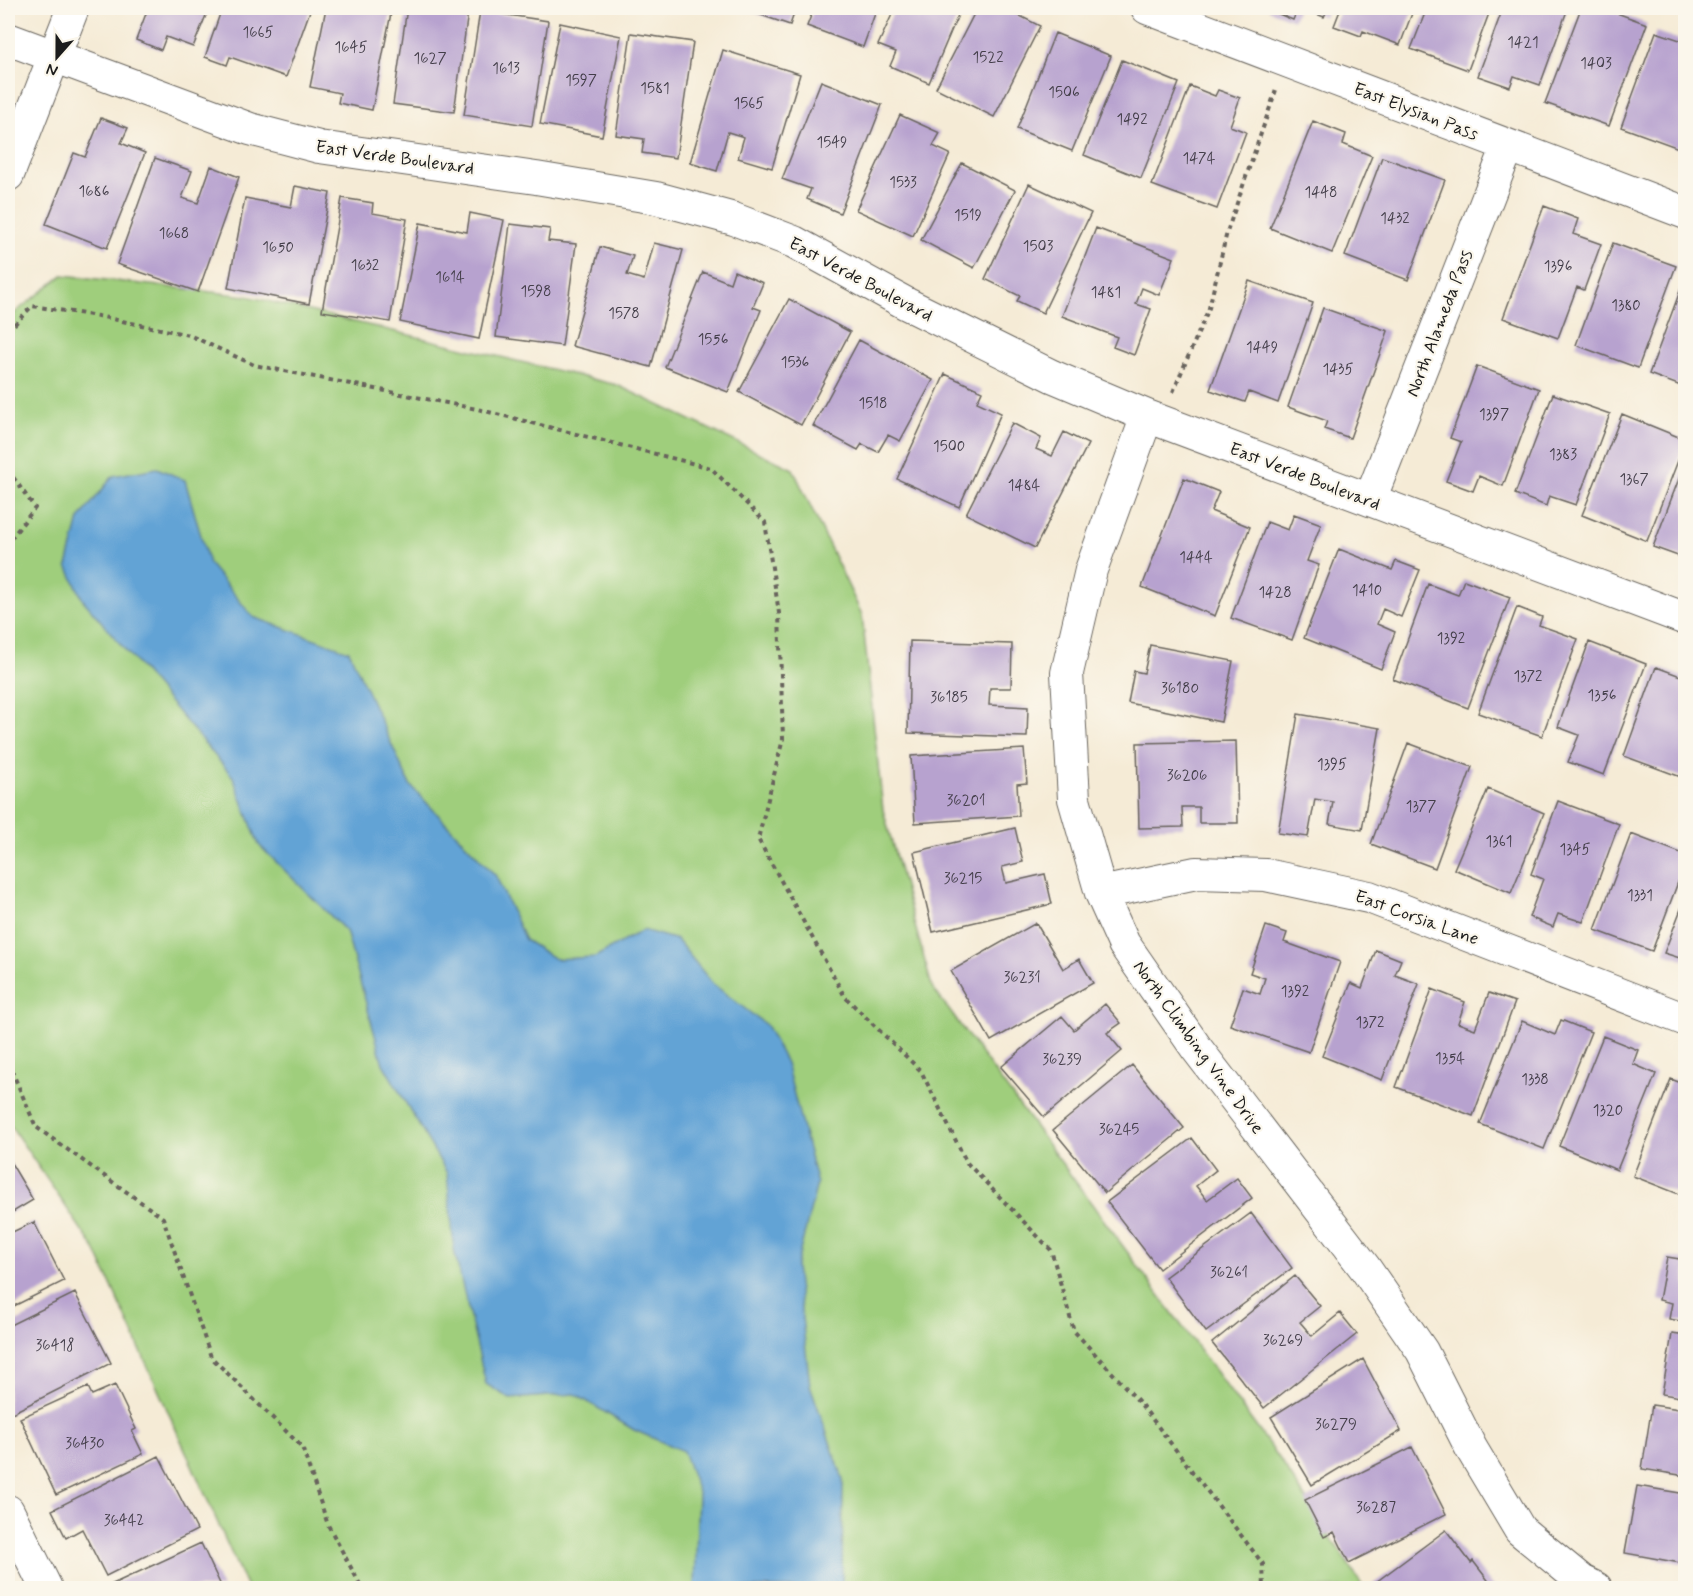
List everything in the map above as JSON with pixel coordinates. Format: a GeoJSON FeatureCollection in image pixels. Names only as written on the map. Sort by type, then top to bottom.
{"type":"FeatureCollection","features":[{"type":"Feature","properties":{"kind":"street"},"geometry":{"type":"LineString","coordinates":[[8,175],[73,8]]}},
{"type":"Feature","properties":{"kind":"street","name":"East Elysian Pass"},"geometry":{"type":"LineString","coordinates":[[1147,8],[1189,15],[1288,62],[1686,213]]}},
{"type":"Feature","properties":{"kind":"street","name":"East Verde Boulevard"},"geometry":{"type":"LineString","coordinates":[[8,39],[250,129],[319,147],[536,178],[656,198],[734,219],[794,242],[907,304],[1052,376],[1147,416],[1686,619]]}},
{"type":"Feature","properties":{"kind":"street","name":"North Alameda Pass"},"geometry":{"type":"LineString","coordinates":[[1370,500],[1508,146]]}},
{"type":"Feature","properties":{"kind":"street","name":"North Climbing Vine Drive"},"geometry":{"type":"LineString","coordinates":[[1147,416],[1091,570],[1067,673],[1074,799],[1101,893],[1124,944],[1197,1049],[1365,1268],[1422,1351],[1472,1448],[1520,1530],[1582,1581],[1596,1588]]}},
{"type":"Feature","properties":{"kind":"street","name":"East Corsia Lane"},"geometry":{"type":"LineString","coordinates":[[1101,893],[1196,873],[1266,875],[1369,897],[1686,1020]]}},
{"type":"Feature","properties":{"kind":"street"},"geometry":{"type":"LineString","coordinates":[[8,1510],[46,1588]]}},
{"type":"Feature","properties":{"kind":"path"},"geometry":{"type":"LineString","coordinates":[[1147,416],[1174,390],[1209,308],[1227,232],[1288,62]]}},
{"type":"Feature","properties":{"kind":"path"},"geometry":{"type":"LineString","coordinates":[[8,331],[32,306],[189,334],[254,365],[477,409],[711,468],[765,522],[779,613],[783,739],[758,839],[845,997],[921,1071],[968,1164],[1051,1250],[1074,1331],[1140,1403],[1263,1564],[1264,1588]]}},
{"type":"Feature","properties":{"kind":"path"},"geometry":{"type":"LineString","coordinates":[[8,470],[36,508],[8,542]]}},
{"type":"Feature","properties":{"kind":"path"},"geometry":{"type":"LineString","coordinates":[[8,1062],[36,1127],[163,1218],[211,1357],[302,1447],[328,1526],[362,1588]]}},
{"type":"Feature","properties":{"kind":"green space"},"geometry":{"type":"Polygon","coordinates":[[[63,275],[247,296],[617,385],[793,469],[862,615],[883,810],[932,987],[1277,1455],[1364,1588],[247,1588],[96,1251],[8,1122],[8,318],[63,275]]]}},
{"type":"Feature","properties":{"kind":"water"},"geometry":{"type":"Polygon","coordinates":[[[157,468],[185,480],[209,564],[253,617],[349,651],[410,785],[496,876],[525,940],[555,959],[595,957],[643,930],[677,940],[713,984],[766,1025],[786,1063],[817,1184],[796,1267],[810,1385],[843,1479],[842,1588],[695,1588],[698,1492],[683,1451],[634,1430],[575,1394],[510,1399],[486,1384],[454,1250],[447,1173],[383,1064],[346,931],[259,845],[233,777],[83,600],[67,566],[79,519],[113,476],[157,468]]]}},
{"type":"Feature","properties":{"kind":"building"},"geometry":{"type":"Polygon","coordinates":[[[139,8],[209,8],[193,47],[166,37],[161,50],[136,40],[147,11],[139,8]]]}},
{"type":"Feature","properties":{"kind":"building"},"geometry":{"type":"Polygon","coordinates":[[[222,8],[311,8],[286,77],[230,57],[227,65],[205,57],[222,8]]]}},
{"type":"Feature","properties":{"kind":"building"},"geometry":{"type":"Polygon","coordinates":[[[326,8],[392,8],[372,110],[338,103],[340,93],[310,87],[326,8]]]}},
{"type":"Feature","properties":{"kind":"building"},"geometry":{"type":"Polygon","coordinates":[[[407,8],[439,8],[468,12],[454,112],[393,104],[407,8]]]}},
{"type":"Feature","properties":{"kind":"building"},"geometry":{"type":"Polygon","coordinates":[[[740,8],[796,8],[790,25],[740,8]]]}},
{"type":"Feature","properties":{"kind":"building"},"geometry":{"type":"Polygon","coordinates":[[[814,8],[877,8],[863,47],[807,26],[814,8]]]}},
{"type":"Feature","properties":{"kind":"building"},"geometry":{"type":"Polygon","coordinates":[[[895,8],[961,8],[929,83],[890,66],[896,52],[878,45],[895,8]]]}},
{"type":"Feature","properties":{"kind":"building"},"geometry":{"type":"Polygon","coordinates":[[[977,8],[1022,8],[1018,15],[1040,26],[994,117],[936,88],[977,8]]]}},
{"type":"Feature","properties":{"kind":"building"},"geometry":{"type":"Polygon","coordinates":[[[1269,8],[1298,8],[1293,20],[1269,8]]]}},
{"type":"Feature","properties":{"kind":"building"},"geometry":{"type":"Polygon","coordinates":[[[1301,8],[1328,8],[1324,17],[1301,8]]]}},
{"type":"Feature","properties":{"kind":"building"},"geometry":{"type":"Polygon","coordinates":[[[1341,8],[1414,8],[1400,45],[1363,31],[1361,36],[1334,26],[1341,8]]]}},
{"type":"Feature","properties":{"kind":"building"},"geometry":{"type":"Polygon","coordinates":[[[1427,8],[1491,8],[1468,70],[1411,49],[1427,8]]]}},
{"type":"Feature","properties":{"kind":"building"},"geometry":{"type":"Polygon","coordinates":[[[1503,8],[1568,8],[1540,85],[1514,76],[1510,87],[1478,76],[1503,8]]]}},
{"type":"Feature","properties":{"kind":"building"},"geometry":{"type":"Polygon","coordinates":[[[1581,8],[1603,8],[1647,24],[1609,126],[1545,103],[1581,8]]]}},
{"type":"Feature","properties":{"kind":"building"},"geometry":{"type":"Polygon","coordinates":[[[480,11],[548,21],[532,126],[464,115],[480,11]]]}},
{"type":"Feature","properties":{"kind":"building"},"geometry":{"type":"Polygon","coordinates":[[[560,23],[621,36],[602,136],[540,124],[560,23]]]}},
{"type":"Feature","properties":{"kind":"building"},"geometry":{"type":"Polygon","coordinates":[[[1656,32],[1686,42],[1684,150],[1621,127],[1656,32]]]}},
{"type":"Feature","properties":{"kind":"building"},"geometry":{"type":"Polygon","coordinates":[[[631,33],[693,42],[676,158],[642,153],[644,139],[616,135],[631,33]]]}},
{"type":"Feature","properties":{"kind":"building"},"geometry":{"type":"Polygon","coordinates":[[[1055,33],[1111,56],[1072,151],[1017,129],[1055,33]]]}},
{"type":"Feature","properties":{"kind":"building"},"geometry":{"type":"Polygon","coordinates":[[[723,50],[800,74],[772,168],[738,158],[744,137],[728,132],[717,171],[690,163],[723,50]]]}},
{"type":"Feature","properties":{"kind":"building"},"geometry":{"type":"Polygon","coordinates":[[[1122,60],[1179,83],[1141,178],[1084,155],[1122,60]]]}},
{"type":"Feature","properties":{"kind":"building"},"geometry":{"type":"Polygon","coordinates":[[[821,81],[882,105],[840,213],[807,199],[811,189],[782,179],[821,81]]]}},
{"type":"Feature","properties":{"kind":"building"},"geometry":{"type":"Polygon","coordinates":[[[1190,86],[1215,96],[1218,90],[1240,98],[1230,126],[1246,132],[1217,209],[1152,185],[1190,86]]]}},
{"type":"Feature","properties":{"kind":"building"},"geometry":{"type":"Polygon","coordinates":[[[900,115],[940,133],[933,146],[950,154],[913,236],[856,210],[900,115]]]}},
{"type":"Feature","properties":{"kind":"building"},"geometry":{"type":"Polygon","coordinates":[[[101,118],[128,128],[121,143],[145,153],[107,248],[46,224],[74,153],[85,157],[101,118]]]}},
{"type":"Feature","properties":{"kind":"building"},"geometry":{"type":"Polygon","coordinates":[[[1313,121],[1346,134],[1343,144],[1372,156],[1332,253],[1270,228],[1313,121]]]}},
{"type":"Feature","properties":{"kind":"building"},"geometry":{"type":"Polygon","coordinates":[[[1382,157],[1445,180],[1408,280],[1345,256],[1382,157]]]}},
{"type":"Feature","properties":{"kind":"building"},"geometry":{"type":"Polygon","coordinates":[[[155,158],[192,171],[182,198],[198,203],[211,166],[239,177],[198,292],[117,264],[155,158]]]}},
{"type":"Feature","properties":{"kind":"building"},"geometry":{"type":"Polygon","coordinates":[[[962,163],[1015,190],[974,268],[921,240],[962,163]]]}},
{"type":"Feature","properties":{"kind":"building"},"geometry":{"type":"Polygon","coordinates":[[[1029,184],[1091,213],[1043,313],[1017,301],[1020,296],[985,279],[1029,184]]]}},
{"type":"Feature","properties":{"kind":"building"},"geometry":{"type":"Polygon","coordinates":[[[295,186],[330,193],[309,304],[228,288],[245,198],[291,207],[295,186]]]}},
{"type":"Feature","properties":{"kind":"building"},"geometry":{"type":"Polygon","coordinates":[[[342,198],[373,203],[372,213],[407,219],[390,322],[322,311],[342,198]]]}},
{"type":"Feature","properties":{"kind":"building"},"geometry":{"type":"Polygon","coordinates":[[[1544,206],[1578,219],[1573,234],[1601,244],[1584,290],[1577,287],[1558,338],[1503,318],[1544,206]]]}},
{"type":"Feature","properties":{"kind":"building"},"geometry":{"type":"Polygon","coordinates":[[[470,213],[504,220],[479,339],[400,322],[420,223],[467,232],[470,213]]]}},
{"type":"Feature","properties":{"kind":"building"},"geometry":{"type":"Polygon","coordinates":[[[510,224],[550,229],[548,241],[576,244],[562,346],[496,337],[510,224]]]}},
{"type":"Feature","properties":{"kind":"building"},"geometry":{"type":"Polygon","coordinates":[[[1096,228],[1174,258],[1159,295],[1142,288],[1136,304],[1151,309],[1134,355],[1113,347],[1117,337],[1062,316],[1096,228]]]}},
{"type":"Feature","properties":{"kind":"building"},"geometry":{"type":"Polygon","coordinates":[[[654,243],[683,250],[651,367],[572,346],[600,247],[633,256],[627,275],[644,280],[654,243]]]}},
{"type":"Feature","properties":{"kind":"building"},"geometry":{"type":"Polygon","coordinates":[[[1613,243],[1676,266],[1638,368],[1576,345],[1613,243]]]}},
{"type":"Feature","properties":{"kind":"building"},"geometry":{"type":"Polygon","coordinates":[[[734,271],[763,283],[753,307],[761,310],[728,392],[665,367],[703,272],[730,283],[734,271]]]}},
{"type":"Feature","properties":{"kind":"building"},"geometry":{"type":"Polygon","coordinates":[[[1686,275],[1686,388],[1649,374],[1686,275]]]}},
{"type":"Feature","properties":{"kind":"building"},"geometry":{"type":"Polygon","coordinates":[[[1249,281],[1313,303],[1278,403],[1249,392],[1245,402],[1210,390],[1249,281]]]}},
{"type":"Feature","properties":{"kind":"building"},"geometry":{"type":"Polygon","coordinates":[[[789,299],[850,332],[801,425],[739,392],[789,299]]]}},
{"type":"Feature","properties":{"kind":"building"},"geometry":{"type":"Polygon","coordinates":[[[1323,308],[1388,331],[1350,438],[1324,429],[1327,421],[1288,407],[1323,308]]]}},
{"type":"Feature","properties":{"kind":"building"},"geometry":{"type":"Polygon","coordinates":[[[859,340],[933,380],[900,441],[888,435],[878,452],[862,444],[858,450],[813,426],[859,340]]]}},
{"type":"Feature","properties":{"kind":"building"},"geometry":{"type":"Polygon","coordinates":[[[1477,366],[1539,389],[1503,486],[1479,476],[1473,491],[1446,481],[1461,442],[1450,438],[1477,366]]]}},
{"type":"Feature","properties":{"kind":"building"},"geometry":{"type":"Polygon","coordinates":[[[945,374],[982,391],[977,402],[1001,413],[959,507],[897,479],[945,374]]]}},
{"type":"Feature","properties":{"kind":"building"},"geometry":{"type":"Polygon","coordinates":[[[1553,394],[1610,414],[1576,505],[1549,496],[1546,506],[1515,494],[1553,394]]]}},
{"type":"Feature","properties":{"kind":"building"},"geometry":{"type":"Polygon","coordinates":[[[1622,414],[1686,440],[1647,541],[1582,515],[1622,414]]]}},
{"type":"Feature","properties":{"kind":"building"},"geometry":{"type":"Polygon","coordinates":[[[1012,423],[1041,438],[1036,449],[1052,456],[1064,432],[1088,444],[1035,548],[966,514],[1012,423]]]}},
{"type":"Feature","properties":{"kind":"building"},"geometry":{"type":"Polygon","coordinates":[[[1686,460],[1686,559],[1653,547],[1686,460]]]}},
{"type":"Feature","properties":{"kind":"building"},"geometry":{"type":"Polygon","coordinates":[[[1184,478],[1219,492],[1211,511],[1250,527],[1215,616],[1142,587],[1184,478]]]}},
{"type":"Feature","properties":{"kind":"building"},"geometry":{"type":"Polygon","coordinates":[[[1294,514],[1321,524],[1307,561],[1319,565],[1292,640],[1231,618],[1267,522],[1288,530],[1294,514]]]}},
{"type":"Feature","properties":{"kind":"building"},"geometry":{"type":"Polygon","coordinates":[[[1339,549],[1392,570],[1396,561],[1420,570],[1401,617],[1383,609],[1377,624],[1395,632],[1381,669],[1304,638],[1339,549]]]}},
{"type":"Feature","properties":{"kind":"building"},"geometry":{"type":"Polygon","coordinates":[[[1464,580],[1510,597],[1468,708],[1393,679],[1428,584],[1458,595],[1464,580]]]}},
{"type":"Feature","properties":{"kind":"building"},"geometry":{"type":"Polygon","coordinates":[[[1517,607],[1542,617],[1539,625],[1578,639],[1542,736],[1478,713],[1517,607]]]}},
{"type":"Feature","properties":{"kind":"building"},"geometry":{"type":"Polygon","coordinates":[[[910,641],[1012,644],[1011,688],[990,688],[989,705],[1028,707],[1027,737],[908,733],[910,641]]]}},
{"type":"Feature","properties":{"kind":"building"},"geometry":{"type":"Polygon","coordinates":[[[1589,642],[1646,664],[1604,775],[1568,762],[1579,735],[1558,727],[1589,642]]]}},
{"type":"Feature","properties":{"kind":"building"},"geometry":{"type":"Polygon","coordinates":[[[1150,645],[1233,661],[1221,722],[1128,703],[1134,671],[1144,673],[1150,645]]]}},
{"type":"Feature","properties":{"kind":"building"},"geometry":{"type":"Polygon","coordinates":[[[1656,667],[1686,678],[1686,765],[1681,777],[1624,756],[1656,667]]]}},
{"type":"Feature","properties":{"kind":"building"},"geometry":{"type":"Polygon","coordinates":[[[1298,714],[1380,728],[1362,830],[1329,824],[1333,802],[1315,799],[1308,837],[1278,833],[1298,714]]]}},
{"type":"Feature","properties":{"kind":"building"},"geometry":{"type":"Polygon","coordinates":[[[1236,741],[1238,823],[1199,823],[1199,807],[1182,807],[1183,827],[1139,828],[1137,743],[1236,741]]]}},
{"type":"Feature","properties":{"kind":"building"},"geometry":{"type":"Polygon","coordinates":[[[1408,743],[1472,767],[1435,868],[1371,844],[1408,743]]]}},
{"type":"Feature","properties":{"kind":"building"},"geometry":{"type":"Polygon","coordinates":[[[1024,749],[1027,783],[1017,784],[1019,816],[915,823],[911,756],[1024,749]]]}},
{"type":"Feature","properties":{"kind":"building"},"geometry":{"type":"Polygon","coordinates":[[[1488,789],[1544,813],[1511,893],[1454,869],[1488,789]]]}},
{"type":"Feature","properties":{"kind":"building"},"geometry":{"type":"Polygon","coordinates":[[[1558,801],[1619,824],[1583,922],[1558,914],[1553,927],[1529,917],[1543,879],[1531,874],[1558,801]]]}},
{"type":"Feature","properties":{"kind":"building"},"geometry":{"type":"Polygon","coordinates":[[[1015,828],[1023,862],[1002,867],[1006,883],[1045,874],[1052,904],[933,932],[914,852],[1015,828]]]}},
{"type":"Feature","properties":{"kind":"building"},"geometry":{"type":"Polygon","coordinates":[[[1631,834],[1686,855],[1686,861],[1652,951],[1595,930],[1631,834]]]}},
{"type":"Feature","properties":{"kind":"building"},"geometry":{"type":"Polygon","coordinates":[[[1686,896],[1686,960],[1664,953],[1686,896]]]}},
{"type":"Feature","properties":{"kind":"building"},"geometry":{"type":"Polygon","coordinates":[[[1036,923],[1063,969],[1079,959],[1093,983],[991,1041],[951,971],[1036,923]]]}},
{"type":"Feature","properties":{"kind":"building"},"geometry":{"type":"Polygon","coordinates":[[[1266,926],[1287,933],[1284,942],[1340,962],[1309,1052],[1230,1025],[1243,988],[1260,994],[1265,978],[1250,973],[1266,926]]]}},
{"type":"Feature","properties":{"kind":"building"},"geometry":{"type":"Polygon","coordinates":[[[1376,950],[1401,960],[1395,975],[1419,984],[1382,1080],[1322,1056],[1351,983],[1362,988],[1376,950]]]}},
{"type":"Feature","properties":{"kind":"building"},"geometry":{"type":"Polygon","coordinates":[[[1432,989],[1465,1002],[1458,1023],[1475,1029],[1489,993],[1515,1002],[1473,1116],[1396,1087],[1432,989]]]}},
{"type":"Feature","properties":{"kind":"building"},"geometry":{"type":"Polygon","coordinates":[[[1105,1004],[1121,1023],[1107,1033],[1122,1051],[1044,1117],[1001,1067],[1062,1016],[1074,1030],[1105,1004]]]}},
{"type":"Feature","properties":{"kind":"building"},"geometry":{"type":"Polygon","coordinates":[[[1561,1020],[1591,1032],[1544,1149],[1480,1124],[1522,1021],[1555,1035],[1561,1020]]]}},
{"type":"Feature","properties":{"kind":"building"},"geometry":{"type":"Polygon","coordinates":[[[1603,1036],[1638,1050],[1633,1064],[1656,1074],[1617,1170],[1559,1146],[1603,1036]]]}},
{"type":"Feature","properties":{"kind":"building"},"geometry":{"type":"Polygon","coordinates":[[[1132,1065],[1184,1128],[1105,1193],[1053,1130],[1132,1065]]]}},
{"type":"Feature","properties":{"kind":"building"},"geometry":{"type":"Polygon","coordinates":[[[1671,1079],[1686,1085],[1686,1197],[1633,1176],[1671,1079]]]}},
{"type":"Feature","properties":{"kind":"building"},"geometry":{"type":"Polygon","coordinates":[[[1192,1138],[1216,1170],[1196,1186],[1207,1200],[1237,1178],[1252,1198],[1159,1269],[1107,1202],[1192,1138]]]}},
{"type":"Feature","properties":{"kind":"building"},"geometry":{"type":"Polygon","coordinates":[[[8,1158],[33,1200],[8,1215],[8,1158]]]}},
{"type":"Feature","properties":{"kind":"building"},"geometry":{"type":"Polygon","coordinates":[[[1251,1213],[1292,1268],[1206,1332],[1165,1277],[1251,1213]]]}},
{"type":"Feature","properties":{"kind":"building"},"geometry":{"type":"Polygon","coordinates":[[[34,1222],[64,1281],[8,1309],[8,1234],[34,1222]]]}},
{"type":"Feature","properties":{"kind":"building"},"geometry":{"type":"Polygon","coordinates":[[[1667,1257],[1686,1260],[1686,1322],[1669,1319],[1672,1303],[1659,1300],[1667,1257]]]}},
{"type":"Feature","properties":{"kind":"building"},"geometry":{"type":"Polygon","coordinates":[[[1295,1276],[1320,1306],[1300,1322],[1312,1336],[1340,1313],[1357,1334],[1264,1408],[1212,1343],[1295,1276]]]}},
{"type":"Feature","properties":{"kind":"building"},"geometry":{"type":"Polygon","coordinates":[[[75,1293],[111,1363],[8,1415],[8,1383],[10,1382],[8,1326],[75,1293]]]}},
{"type":"Feature","properties":{"kind":"building"},"geometry":{"type":"Polygon","coordinates":[[[1672,1334],[1686,1336],[1686,1398],[1662,1394],[1672,1334]]]}},
{"type":"Feature","properties":{"kind":"building"},"geometry":{"type":"Polygon","coordinates":[[[1363,1359],[1401,1431],[1312,1485],[1271,1417],[1363,1359]]]}},
{"type":"Feature","properties":{"kind":"building"},"geometry":{"type":"Polygon","coordinates":[[[115,1385],[136,1429],[132,1431],[143,1454],[56,1495],[20,1418],[88,1387],[92,1395],[115,1385]]]}},
{"type":"Feature","properties":{"kind":"building"},"geometry":{"type":"Polygon","coordinates":[[[1652,1405],[1686,1410],[1686,1476],[1642,1469],[1652,1405]]]}},
{"type":"Feature","properties":{"kind":"building"},"geometry":{"type":"Polygon","coordinates":[[[1412,1447],[1446,1514],[1349,1563],[1334,1532],[1324,1537],[1305,1500],[1412,1447]]]}},
{"type":"Feature","properties":{"kind":"building"},"geometry":{"type":"Polygon","coordinates":[[[159,1456],[197,1530],[106,1576],[82,1529],[66,1538],[52,1510],[159,1456]]]}},
{"type":"Feature","properties":{"kind":"building"},"geometry":{"type":"Polygon","coordinates":[[[1637,1486],[1686,1494],[1686,1564],[1625,1553],[1637,1486]]]}},
{"type":"Feature","properties":{"kind":"building"},"geometry":{"type":"Polygon","coordinates":[[[1446,1530],[1494,1588],[1368,1588],[1446,1530]]]}},
{"type":"Feature","properties":{"kind":"building"},"geometry":{"type":"Polygon","coordinates":[[[201,1543],[222,1588],[104,1588],[201,1543]]]}}]}
